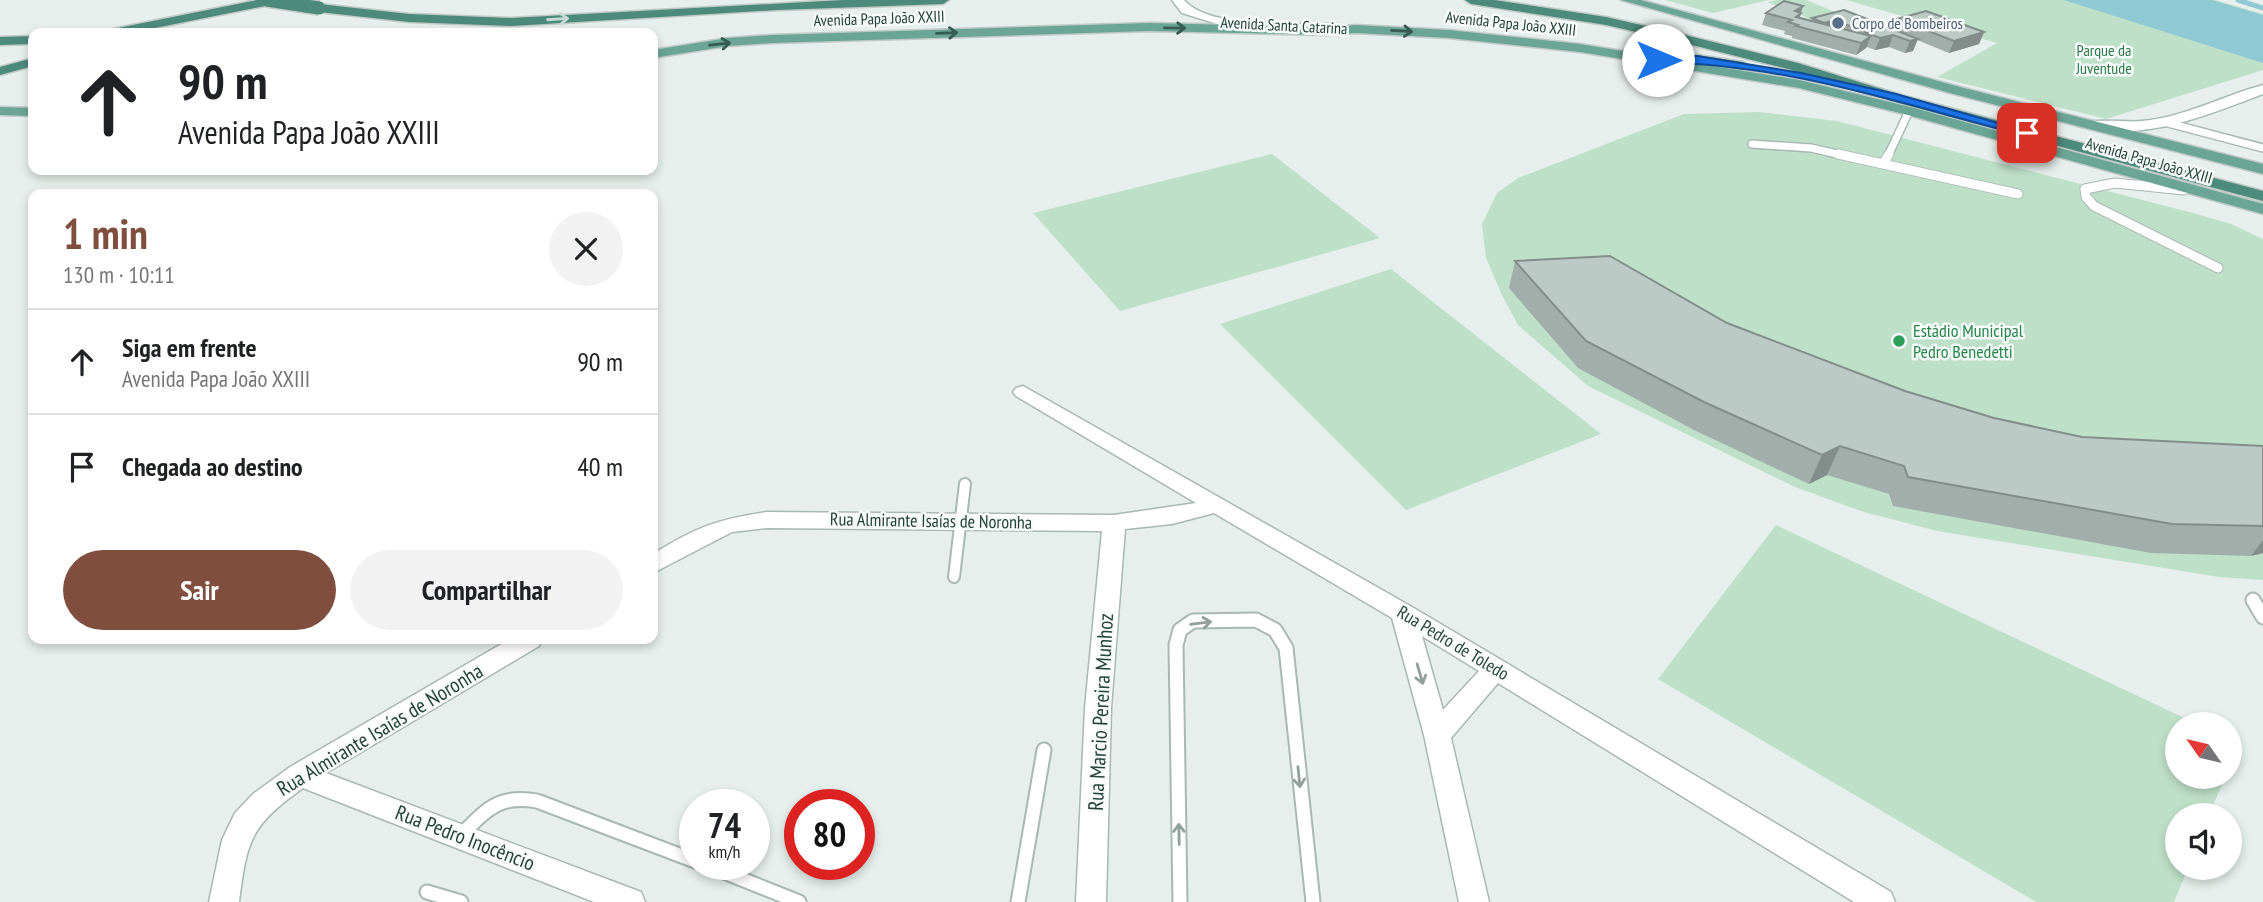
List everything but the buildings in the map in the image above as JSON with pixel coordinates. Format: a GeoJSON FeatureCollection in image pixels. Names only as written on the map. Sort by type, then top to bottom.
{"type":"FeatureCollection","features":[{"type":"Feature","properties":{"kind":"highway"},"geometry":{"type":"LineString","coordinates":[[137,28],[275,0]]}},
{"type":"Feature","properties":{"kind":"highway"},"geometry":{"type":"LineString","coordinates":[[168,28],[265,2],[304,0]]}},
{"type":"Feature","properties":{"kind":"highway"},"geometry":{"type":"LineString","coordinates":[[353,0],[437,7],[495,8]]}},
{"type":"Feature","properties":{"kind":"highway"},"geometry":{"type":"LineString","coordinates":[[519,8],[697,0]]}},
{"type":"Feature","properties":{"kind":"highway","name":"Avenida Papa João XXIII"},"geometry":{"type":"LineString","coordinates":[[265,2],[409,18],[511,22],[778,6],[943,0]]}},
{"type":"Feature","properties":{"kind":"highway","name":"Avenida Papa João XXIII"},"geometry":{"type":"LineString","coordinates":[[1471,0],[1606,21],[1685,39],[2263,196]]}},
{"type":"Feature","properties":{"kind":"highway","name":"Avenida Papa João XXIII"},"geometry":{"type":"LineString","coordinates":[[1539,0],[1691,30],[2263,181]]}},
{"type":"Feature","properties":{"kind":"highway"},"geometry":{"type":"LineString","coordinates":[[200,28],[265,2]]}},
{"type":"Feature","properties":{"kind":"highway"},"geometry":{"type":"LineString","coordinates":[[409,18],[439,28]]}},
{"type":"Feature","properties":{"kind":"highway"},"geometry":{"type":"LineString","coordinates":[[0,41],[28,40]]}},
{"type":"Feature","properties":{"kind":"highway"},"geometry":{"type":"LineString","coordinates":[[0,61],[28,54]]}},
{"type":"Feature","properties":{"kind":"highway"},"geometry":{"type":"LineString","coordinates":[[1658,60],[1697,59],[1732,64],[1896,97]]}},
{"type":"Feature","properties":{"kind":"highway"},"geometry":{"type":"LineString","coordinates":[[0,71],[28,63]]}},
{"type":"Feature","properties":{"kind":"main road","name":"Avenida Papa João XXIII"},"geometry":{"type":"LineString","coordinates":[[1626,0],[2088,125],[2263,169]]}},
{"type":"Feature","properties":{"kind":"main road","name":"Avenida Papa João XXIII"},"geometry":{"type":"LineString","coordinates":[[658,53],[728,42],[1149,27],[1330,31],[1356,29],[1512,40],[1658,60],[1799,84],[1909,111],[2263,209]]}},
{"type":"Feature","properties":{"kind":"main road"},"geometry":{"type":"LineString","coordinates":[[0,111],[28,112]]}},
{"type":"Feature","properties":{"kind":"main road"},"geometry":{"type":"LineString","coordinates":[[2239,203],[2263,215]]}},
{"type":"Feature","properties":{"kind":"street","name":"Avenida Santa Catarina"},"geometry":{"type":"LineString","coordinates":[[1179,3],[1194,15],[1224,22],[1356,29]]}},
{"type":"Feature","properties":{"kind":"street"},"geometry":{"type":"LineString","coordinates":[[2088,125],[2132,128],[2165,124],[2263,89]]}},
{"type":"Feature","properties":{"kind":"street"},"geometry":{"type":"LineString","coordinates":[[2165,124],[2168,138],[2193,152]]}},
{"type":"Feature","properties":{"kind":"street","name":"Rua Pedro de Toledo"},"geometry":{"type":"LineString","coordinates":[[1023,392],[1403,613],[1880,902]]}},
{"type":"Feature","properties":{"kind":"street","name":"Rua Almirante Isaías de Noronha"},"geometry":{"type":"LineString","coordinates":[[658,562],[690,542],[729,525],[767,520],[1114,523],[1172,516],[1217,505]]}},
{"type":"Feature","properties":{"kind":"street","name":"Rua Marcio Pereira Munhoz"},"geometry":{"type":"LineString","coordinates":[[1091,902],[1098,708],[1114,523]]}},
{"type":"Feature","properties":{"kind":"street"},"geometry":{"type":"LineString","coordinates":[[1403,613],[1437,735],[1474,902]]}},
{"type":"Feature","properties":{"kind":"street","name":"Rua Almirante Isaías de Noronha"},"geometry":{"type":"LineString","coordinates":[[224,902],[233,852],[245,822],[266,800],[300,775],[522,644]]}},
{"type":"Feature","properties":{"kind":"street"},"geometry":{"type":"LineString","coordinates":[[1437,735],[1496,669]]}},
{"type":"Feature","properties":{"kind":"street","name":"Rua Pedro Inocêncio"},"geometry":{"type":"LineString","coordinates":[[300,775],[630,902]]}},
{"type":"Feature","properties":{"kind":"lane"},"geometry":{"type":"LineString","coordinates":[[1883,164],[1909,111]]}},
{"type":"Feature","properties":{"kind":"lane"},"geometry":{"type":"LineString","coordinates":[[2165,124],[2263,148]]}},
{"type":"Feature","properties":{"kind":"lane"},"geometry":{"type":"LineString","coordinates":[[1752,144],[1811,148],[2018,194]]}},
{"type":"Feature","properties":{"kind":"lane"},"geometry":{"type":"LineString","coordinates":[[2200,192],[2115,183],[2085,189],[2086,197],[2094,206],[2218,268]]}},
{"type":"Feature","properties":{"kind":"lane"},"geometry":{"type":"LineString","coordinates":[[954,577],[965,484]]}},
{"type":"Feature","properties":{"kind":"lane"},"geometry":{"type":"LineString","coordinates":[[2253,600],[2263,617]]}},
{"type":"Feature","properties":{"kind":"lane"},"geometry":{"type":"LineString","coordinates":[[1180,902],[1178,637],[1180,630],[1193,621],[1256,620],[1275,630],[1286,648],[1313,902]]}},
{"type":"Feature","properties":{"kind":"lane"},"geometry":{"type":"LineString","coordinates":[[1018,902],[1044,750]]}},
{"type":"Feature","properties":{"kind":"lane"},"geometry":{"type":"LineString","coordinates":[[460,836],[494,804],[517,795],[537,800],[679,855]]}},
{"type":"Feature","properties":{"kind":"lane"},"geometry":{"type":"LineString","coordinates":[[744,880],[799,902]]}},
{"type":"Feature","properties":{"kind":"lane"},"geometry":{"type":"LineString","coordinates":[[427,892],[461,902]]}},
{"type":"Feature","properties":{"kind":"green space"},"geometry":{"type":"Polygon","coordinates":[[[1665,0],[1769,0],[1713,13],[1665,0]]]}},
{"type":"Feature","properties":{"kind":"green space"},"geometry":{"type":"Polygon","coordinates":[[[1806,0],[1848,17],[1822,24],[1768,2],[1806,0]]]}},
{"type":"Feature","properties":{"kind":"green space","name":"Parque da Juventude"},"geometry":{"type":"Polygon","coordinates":[[[1846,0],[2215,0],[2263,14],[2263,70],[2106,119],[1937,77],[1997,43],[1846,0]]]}},
{"type":"Feature","properties":{"kind":"green space","name":"Estádio Municipal Pedro Benedetti"},"geometry":{"type":"Polygon","coordinates":[[[1759,112],[1837,121],[2193,213],[2231,224],[2263,239],[2263,580],[2219,577],[1937,531],[1864,512],[1795,487],[1588,386],[1518,325],[1486,258],[1482,224],[1497,193],[1518,178],[1684,114],[1759,112]]]}},
{"type":"Feature","properties":{"kind":"green space"},"geometry":{"type":"Polygon","coordinates":[[[1272,154],[1380,238],[1120,311],[1033,213],[1272,154]]]}},
{"type":"Feature","properties":{"kind":"green space"},"geometry":{"type":"Polygon","coordinates":[[[1391,269],[1601,434],[1406,510],[1220,324],[1391,269]]]}},
{"type":"Feature","properties":{"kind":"green space"},"geometry":{"type":"Polygon","coordinates":[[[1776,525],[2172,712],[2165,712],[2165,789],[2220,789],[2214,803],[2165,803],[2165,880],[2183,880],[2174,902],[2036,902],[1658,679],[1776,525]]]}},
{"type":"Feature","properties":{"kind":"water"},"geometry":{"type":"Polygon","coordinates":[[[2064,0],[2212,0],[2263,15],[2263,63],[2064,0]]]}},
{"type":"Feature","properties":{"kind":"waterway"},"geometry":{"type":"LineString","coordinates":[[2238,0],[2263,8]]}},
{"type":"Feature","properties":{"kind":"place","name":"Corpo de Bombeiros"},"geometry":{"type":"Point","coordinates":[1838,23]}},
{"type":"Feature","properties":{"kind":"place","name":"Estádio Municipal Pedro Benedetti"},"geometry":{"type":"Point","coordinates":[1899,341]}},
{"type":"Feature","properties":{"kind":"route"},"geometry":{"type":"LineString","coordinates":[[1658,60],[1697,59],[1801,76],[1896,97],[2027,133]]}}]}
